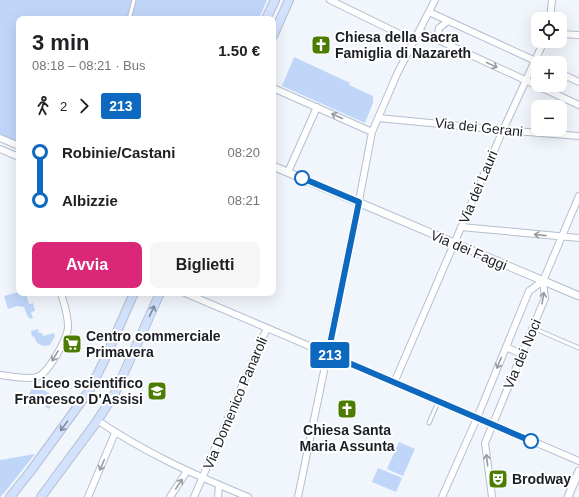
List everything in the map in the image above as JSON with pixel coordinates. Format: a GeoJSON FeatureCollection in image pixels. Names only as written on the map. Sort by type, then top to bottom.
{"type":"FeatureCollection","features":[{"type":"Feature","properties":{"kind":"main road"},"geometry":{"type":"LineString","coordinates":[[267,16],[274,0]]}},
{"type":"Feature","properties":{"kind":"main road"},"geometry":{"type":"LineString","coordinates":[[276,29],[289,0]]}},
{"type":"Feature","properties":{"kind":"main road"},"geometry":{"type":"LineString","coordinates":[[10,497],[27,477],[89,391],[104,361],[131,296]]}},
{"type":"Feature","properties":{"kind":"main road"},"geometry":{"type":"LineString","coordinates":[[41,497],[97,420],[116,390],[159,296]]}},
{"type":"Feature","properties":{"kind":"street"},"geometry":{"type":"LineString","coordinates":[[330,0],[414,41]]}},
{"type":"Feature","properties":{"kind":"street"},"geometry":{"type":"LineString","coordinates":[[298,497],[372,132],[397,74],[434,0]]}},
{"type":"Feature","properties":{"kind":"street"},"geometry":{"type":"LineString","coordinates":[[551,12],[552,0]]}},
{"type":"Feature","properties":{"kind":"street"},"geometry":{"type":"LineString","coordinates":[[429,12],[531,59]]}},
{"type":"Feature","properties":{"kind":"street"},"geometry":{"type":"LineString","coordinates":[[437,40],[439,28],[448,21]]}},
{"type":"Feature","properties":{"kind":"street"},"geometry":{"type":"LineString","coordinates":[[419,31],[579,105]]}},
{"type":"Feature","properties":{"kind":"street"},"geometry":{"type":"LineString","coordinates":[[567,35],[579,36]]}},
{"type":"Feature","properties":{"kind":"street","name":"Via dei Lauri"},"geometry":{"type":"LineString","coordinates":[[394,383],[503,130],[525,80],[531,71]]}},
{"type":"Feature","properties":{"kind":"street"},"geometry":{"type":"LineString","coordinates":[[567,76],[579,82]]}},
{"type":"Feature","properties":{"kind":"street"},"geometry":{"type":"LineString","coordinates":[[276,89],[372,132]]}},
{"type":"Feature","properties":{"kind":"street"},"geometry":{"type":"LineString","coordinates":[[288,172],[317,107]]}},
{"type":"Feature","properties":{"kind":"street","name":"Via dei Gerani"},"geometry":{"type":"LineString","coordinates":[[378,118],[579,136]]}},
{"type":"Feature","properties":{"kind":"street"},"geometry":{"type":"LineString","coordinates":[[0,138],[16,145]]}},
{"type":"Feature","properties":{"kind":"street"},"geometry":{"type":"LineString","coordinates":[[0,149],[16,156]]}},
{"type":"Feature","properties":{"kind":"street","name":"Via dei Faggi"},"geometry":{"type":"LineString","coordinates":[[276,167],[579,296]]}},
{"type":"Feature","properties":{"kind":"street","name":"Via dei Noci"},"geometry":{"type":"LineString","coordinates":[[492,497],[485,443],[545,298],[543,281],[579,196]]}},
{"type":"Feature","properties":{"kind":"street"},"geometry":{"type":"LineString","coordinates":[[461,227],[579,238]]}},
{"type":"Feature","properties":{"kind":"street","name":"Via dei Noci"},"geometry":{"type":"LineString","coordinates":[[442,497],[477,418],[529,291],[543,281]]}},
{"type":"Feature","properties":{"kind":"street"},"geometry":{"type":"LineString","coordinates":[[0,375],[34,377],[47,370],[65,339],[67,331],[68,323],[62,296]]}},
{"type":"Feature","properties":{"kind":"street"},"geometry":{"type":"LineString","coordinates":[[192,296],[579,461]]}},
{"type":"Feature","properties":{"kind":"street","name":"Via Domenico Panaroli"},"geometry":{"type":"LineString","coordinates":[[194,497],[267,328]]}},
{"type":"Feature","properties":{"kind":"street"},"geometry":{"type":"LineString","coordinates":[[506,347],[521,354]]}},
{"type":"Feature","properties":{"kind":"street"},"geometry":{"type":"LineString","coordinates":[[97,420],[152,454],[187,471],[248,497]]}},
{"type":"Feature","properties":{"kind":"street"},"geometry":{"type":"LineString","coordinates":[[88,497],[115,432]]}},
{"type":"Feature","properties":{"kind":"street"},"geometry":{"type":"LineString","coordinates":[[170,497],[187,471]]}},
{"type":"Feature","properties":{"kind":"street"},"geometry":{"type":"LineString","coordinates":[[568,497],[579,471]]}},
{"type":"Feature","properties":{"kind":"street"},"geometry":{"type":"LineString","coordinates":[[218,497],[219,485]]}},
{"type":"Feature","properties":{"kind":"lane"},"geometry":{"type":"LineString","coordinates":[[130,16],[134,0]]}},
{"type":"Feature","properties":{"kind":"lane"},"geometry":{"type":"LineString","coordinates":[[533,328],[579,348]]}},
{"type":"Feature","properties":{"kind":"lane"},"geometry":{"type":"LineString","coordinates":[[429,423],[438,402]]}},
{"type":"Feature","properties":{"kind":"shaded area"},"geometry":{"type":"Polygon","coordinates":[[[0,0],[267,0],[260,16],[16,16],[16,141],[0,134],[0,0]]]}},
{"type":"Feature","properties":{"kind":"shaded area"},"geometry":{"type":"Polygon","coordinates":[[[294,57],[350,83],[349,85],[373,96],[373,103],[365,123],[282,86],[294,57]]]}},
{"type":"Feature","properties":{"kind":"shaded area"},"geometry":{"type":"Polygon","coordinates":[[[16,293],[16,296],[27,296],[29,304],[33,303],[35,311],[31,312],[33,318],[30,319],[24,307],[17,306],[8,309],[4,296],[16,293]]]}},
{"type":"Feature","properties":{"kind":"shaded area"},"geometry":{"type":"Polygon","coordinates":[[[38,329],[39,333],[42,333],[43,336],[54,333],[55,336],[50,345],[40,345],[34,336],[32,337],[31,331],[38,329]]]}},
{"type":"Feature","properties":{"kind":"shaded area"},"geometry":{"type":"Polygon","coordinates":[[[35,384],[56,398],[49,409],[28,395],[35,384]]]}},
{"type":"Feature","properties":{"kind":"shaded area"},"geometry":{"type":"Polygon","coordinates":[[[399,442],[415,449],[403,476],[387,469],[399,442]]]}},
{"type":"Feature","properties":{"kind":"shaded area"},"geometry":{"type":"Polygon","coordinates":[[[35,454],[5,492],[0,497],[0,460],[35,454]]]}},
{"type":"Feature","properties":{"kind":"shaded area"},"geometry":{"type":"Polygon","coordinates":[[[378,468],[402,478],[396,492],[372,482],[378,468]]]}},
{"type":"Feature","properties":{"kind":"bus line","name":"213"},"geometry":{"type":"LineString","coordinates":[[302,178],[359,202],[328,354],[531,441]]}},
{"type":"Feature","properties":{"kind":"place","name":"Chiesa della Sacra Famiglia di Nazareth"},"geometry":{"type":"Point","coordinates":[321,45]}},
{"type":"Feature","properties":{"kind":"place","name":"Centro commerciale Primavera"},"geometry":{"type":"Point","coordinates":[72,344]}},
{"type":"Feature","properties":{"kind":"place","name":"Liceo scientifico Francesco D'Assisi"},"geometry":{"type":"Point","coordinates":[157,391]}},
{"type":"Feature","properties":{"kind":"place","name":"Chiesa Santa Maria Assunta"},"geometry":{"type":"Point","coordinates":[347,409]}},
{"type":"Feature","properties":{"kind":"place","name":"Brodway"},"geometry":{"type":"Point","coordinates":[498,479]}}]}
